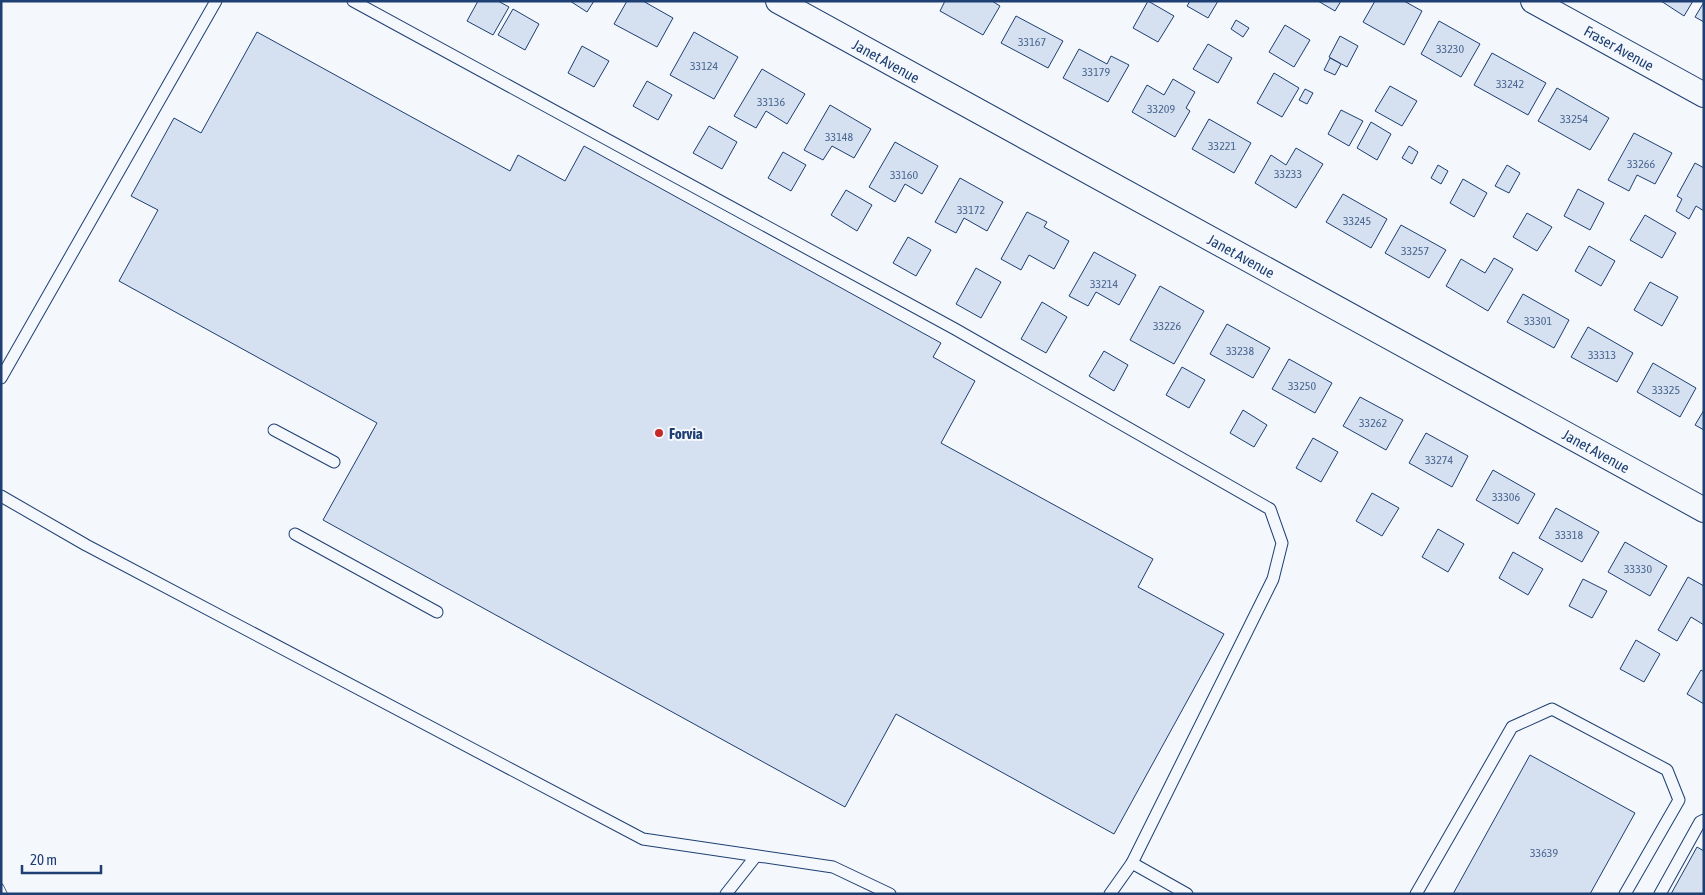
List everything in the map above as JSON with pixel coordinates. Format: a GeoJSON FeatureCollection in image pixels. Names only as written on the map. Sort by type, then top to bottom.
{"type":"FeatureCollection","features":[{"type":"Feature","properties":{"kind":"street","name":"Janet Avenue"},"geometry":{"type":"LineString","coordinates":[[778,1],[1704,510]]}},
{"type":"Feature","properties":{"kind":"street","name":"Fraser Avenue"},"geometry":{"type":"LineString","coordinates":[[1534,1],[1704,95]]}},
{"type":"Feature","properties":{"kind":"lane"},"geometry":{"type":"LineString","coordinates":[[1,378],[216,1]]}},
{"type":"Feature","properties":{"kind":"lane"},"geometry":{"type":"LineString","coordinates":[[353,1],[955,329],[1270,509],[1282,543],[1273,579],[1132,863],[1110,894]]}},
{"type":"Feature","properties":{"kind":"lane"},"geometry":{"type":"LineString","coordinates":[[274,430],[334,462]]}},
{"type":"Feature","properties":{"kind":"lane"},"geometry":{"type":"LineString","coordinates":[[1,496],[117,561],[643,839],[833,867],[890,894]]}},
{"type":"Feature","properties":{"kind":"lane"},"geometry":{"type":"LineString","coordinates":[[295,534],[437,612]]}},
{"type":"Feature","properties":{"kind":"lane"},"geometry":{"type":"LineString","coordinates":[[1416,894],[1512,727],[1552,709],[1667,770],[1680,800],[1625,894]]}},
{"type":"Feature","properties":{"kind":"lane"},"geometry":{"type":"LineString","coordinates":[[1660,894],[1700,822],[1704,820]]}},
{"type":"Feature","properties":{"kind":"lane"},"geometry":{"type":"LineString","coordinates":[[726,894],[756,856]]}},
{"type":"Feature","properties":{"kind":"lane"},"geometry":{"type":"LineString","coordinates":[[1132,863],[1187,894]]}},
{"type":"Feature","properties":{"kind":"building"},"geometry":{"type":"Polygon","coordinates":[[[478,1],[498,1],[509,7],[493,35],[467,21],[478,1]]]}},
{"type":"Feature","properties":{"kind":"building"},"geometry":{"type":"Polygon","coordinates":[[[570,1],[594,1],[587,12],[570,1]]]}},
{"type":"Feature","properties":{"kind":"building"},"geometry":{"type":"Polygon","coordinates":[[[627,1],[643,1],[673,18],[657,47],[614,24],[627,1]]]}},
{"type":"Feature","properties":{"kind":"building"},"geometry":{"type":"Polygon","coordinates":[[[945,1],[992,1],[1000,6],[983,35],[940,11],[945,1]]]}},
{"type":"Feature","properties":{"kind":"building"},"geometry":{"type":"Polygon","coordinates":[[[1148,1],[1174,16],[1158,42],[1133,28],[1148,1]]]}},
{"type":"Feature","properties":{"kind":"building"},"geometry":{"type":"Polygon","coordinates":[[[1190,1],[1218,1],[1208,18],[1187,6],[1190,1]]]}},
{"type":"Feature","properties":{"kind":"building"},"geometry":{"type":"Polygon","coordinates":[[[1318,1],[1341,1],[1335,11],[1318,1]]]}},
{"type":"Feature","properties":{"kind":"building"},"geometry":{"type":"Polygon","coordinates":[[[1375,1],[1404,1],[1422,11],[1404,45],[1363,22],[1375,1]]]}},
{"type":"Feature","properties":{"kind":"building"},"geometry":{"type":"Polygon","coordinates":[[[1661,1],[1693,1],[1684,16],[1661,1]]]}},
{"type":"Feature","properties":{"kind":"building"},"geometry":{"type":"Polygon","coordinates":[[[1704,2],[1704,22],[1695,17],[1704,2]]]}},
{"type":"Feature","properties":{"kind":"building"},"geometry":{"type":"Polygon","coordinates":[[[513,9],[539,24],[525,50],[498,35],[513,9]]]}},
{"type":"Feature","properties":{"kind":"building"},"geometry":{"type":"Polygon","coordinates":[[[1016,16],[1063,41],[1048,68],[1001,43],[1016,16]]]}},
{"type":"Feature","properties":{"kind":"building"},"geometry":{"type":"Polygon","coordinates":[[[1236,20],[1249,28],[1243,37],[1231,29],[1236,20]]]}},
{"type":"Feature","properties":{"kind":"building"},"geometry":{"type":"Polygon","coordinates":[[[1439,21],[1480,44],[1461,77],[1421,54],[1439,21]]]}},
{"type":"Feature","properties":{"kind":"building"},"geometry":{"type":"Polygon","coordinates":[[[1285,25],[1310,40],[1294,67],[1269,52],[1285,25]]]}},
{"type":"Feature","properties":{"kind":"building","name":"Forvia"},"geometry":{"type":"Polygon","coordinates":[[[257,32],[510,171],[518,155],[565,181],[584,146],[941,343],[933,357],[975,381],[941,443],[1153,559],[1138,587],[1224,634],[1114,834],[896,714],[845,807],[323,520],[377,423],[119,281],[158,210],[131,196],[174,118],[201,133],[257,32]]]}},
{"type":"Feature","properties":{"kind":"building"},"geometry":{"type":"Polygon","coordinates":[[[694,32],[738,57],[714,99],[670,75],[694,32]]]}},
{"type":"Feature","properties":{"kind":"building"},"geometry":{"type":"Polygon","coordinates":[[[1340,36],[1358,46],[1347,67],[1329,57],[1340,36]]]}},
{"type":"Feature","properties":{"kind":"building"},"geometry":{"type":"Polygon","coordinates":[[[1208,44],[1232,58],[1218,83],[1193,69],[1208,44]]]}},
{"type":"Feature","properties":{"kind":"building"},"geometry":{"type":"Polygon","coordinates":[[[582,46],[609,61],[594,87],[568,73],[582,46]]]}},
{"type":"Feature","properties":{"kind":"building"},"geometry":{"type":"Polygon","coordinates":[[[1079,49],[1107,64],[1111,56],[1129,65],[1108,102],[1063,78],[1079,49]]]}},
{"type":"Feature","properties":{"kind":"building"},"geometry":{"type":"Polygon","coordinates":[[[1492,53],[1546,83],[1528,115],[1474,85],[1492,53]]]}},
{"type":"Feature","properties":{"kind":"building"},"geometry":{"type":"Polygon","coordinates":[[[1330,58],[1341,64],[1335,75],[1324,70],[1330,58]]]}},
{"type":"Feature","properties":{"kind":"building"},"geometry":{"type":"Polygon","coordinates":[[[762,69],[805,94],[787,124],[766,111],[756,128],[734,116],[762,69]]]}},
{"type":"Feature","properties":{"kind":"building"},"geometry":{"type":"Polygon","coordinates":[[[1274,73],[1299,88],[1282,117],[1257,103],[1274,73]]]}},
{"type":"Feature","properties":{"kind":"building"},"geometry":{"type":"Polygon","coordinates":[[[1173,79],[1195,92],[1186,108],[1190,111],[1175,137],[1132,112],[1147,85],[1164,95],[1173,79]]]}},
{"type":"Feature","properties":{"kind":"building"},"geometry":{"type":"Polygon","coordinates":[[[647,81],[672,95],[658,120],[633,106],[647,81]]]}},
{"type":"Feature","properties":{"kind":"building"},"geometry":{"type":"Polygon","coordinates":[[[1390,86],[1417,101],[1402,126],[1375,111],[1390,86]]]}},
{"type":"Feature","properties":{"kind":"building"},"geometry":{"type":"Polygon","coordinates":[[[1557,88],[1609,118],[1590,150],[1538,121],[1557,88]]]}},
{"type":"Feature","properties":{"kind":"building"},"geometry":{"type":"Polygon","coordinates":[[[1305,89],[1313,93],[1307,104],[1299,100],[1305,89]]]}},
{"type":"Feature","properties":{"kind":"building"},"geometry":{"type":"Polygon","coordinates":[[[830,105],[871,129],[854,158],[832,146],[823,160],[804,150],[830,105]]]}},
{"type":"Feature","properties":{"kind":"building"},"geometry":{"type":"Polygon","coordinates":[[[1341,110],[1363,121],[1349,146],[1328,134],[1341,110]]]}},
{"type":"Feature","properties":{"kind":"building"},"geometry":{"type":"Polygon","coordinates":[[[1209,119],[1251,143],[1234,173],[1192,149],[1209,119]]]}},
{"type":"Feature","properties":{"kind":"building"},"geometry":{"type":"Polygon","coordinates":[[[1371,122],[1391,134],[1377,160],[1357,148],[1371,122]]]}},
{"type":"Feature","properties":{"kind":"building"},"geometry":{"type":"Polygon","coordinates":[[[709,126],[737,142],[722,169],[693,153],[709,126]]]}},
{"type":"Feature","properties":{"kind":"building"},"geometry":{"type":"Polygon","coordinates":[[[1634,133],[1672,153],[1655,184],[1637,175],[1629,191],[1608,180],[1634,133]]]}},
{"type":"Feature","properties":{"kind":"building"},"geometry":{"type":"Polygon","coordinates":[[[895,142],[938,166],[922,194],[905,184],[895,202],[869,187],[895,142]]]}},
{"type":"Feature","properties":{"kind":"building"},"geometry":{"type":"Polygon","coordinates":[[[1409,146],[1418,152],[1412,164],[1402,158],[1409,146]]]}},
{"type":"Feature","properties":{"kind":"building"},"geometry":{"type":"Polygon","coordinates":[[[1296,148],[1323,164],[1296,208],[1255,183],[1271,155],[1286,165],[1296,148]]]}},
{"type":"Feature","properties":{"kind":"building"},"geometry":{"type":"Polygon","coordinates":[[[783,152],[806,165],[791,191],[768,178],[783,152]]]}},
{"type":"Feature","properties":{"kind":"building"},"geometry":{"type":"Polygon","coordinates":[[[1695,163],[1704,168],[1704,211],[1696,206],[1689,219],[1676,211],[1682,199],[1677,196],[1695,163]]]}},
{"type":"Feature","properties":{"kind":"building"},"geometry":{"type":"Polygon","coordinates":[[[1438,165],[1448,171],[1441,184],[1431,178],[1438,165]]]}},
{"type":"Feature","properties":{"kind":"building"},"geometry":{"type":"Polygon","coordinates":[[[1507,165],[1520,173],[1509,193],[1495,186],[1507,165]]]}},
{"type":"Feature","properties":{"kind":"building"},"geometry":{"type":"Polygon","coordinates":[[[960,178],[1003,202],[987,231],[964,218],[956,233],[935,222],[960,178]]]}},
{"type":"Feature","properties":{"kind":"building"},"geometry":{"type":"Polygon","coordinates":[[[1463,179],[1487,193],[1474,217],[1450,203],[1463,179]]]}},
{"type":"Feature","properties":{"kind":"building"},"geometry":{"type":"Polygon","coordinates":[[[1578,189],[1604,203],[1590,230],[1564,216],[1578,189]]]}},
{"type":"Feature","properties":{"kind":"building"},"geometry":{"type":"Polygon","coordinates":[[[846,190],[872,205],[857,231],[831,215],[846,190]]]}},
{"type":"Feature","properties":{"kind":"building"},"geometry":{"type":"Polygon","coordinates":[[[1343,194],[1387,219],[1371,248],[1326,222],[1343,194]]]}},
{"type":"Feature","properties":{"kind":"building"},"geometry":{"type":"Polygon","coordinates":[[[1027,212],[1047,222],[1044,227],[1069,241],[1054,269],[1029,255],[1021,270],[1001,259],[1027,212]]]}},
{"type":"Feature","properties":{"kind":"building"},"geometry":{"type":"Polygon","coordinates":[[[1527,213],[1552,227],[1537,251],[1513,237],[1527,213]]]}},
{"type":"Feature","properties":{"kind":"building"},"geometry":{"type":"Polygon","coordinates":[[[1645,215],[1676,233],[1662,258],[1630,240],[1645,215]]]}},
{"type":"Feature","properties":{"kind":"building"},"geometry":{"type":"Polygon","coordinates":[[[1401,225],[1446,250],[1429,278],[1385,253],[1401,225]]]}},
{"type":"Feature","properties":{"kind":"building"},"geometry":{"type":"Polygon","coordinates":[[[908,237],[931,250],[916,276],[893,263],[908,237]]]}},
{"type":"Feature","properties":{"kind":"building"},"geometry":{"type":"Polygon","coordinates":[[[1589,246],[1615,261],[1601,286],[1575,271],[1589,246]]]}},
{"type":"Feature","properties":{"kind":"building"},"geometry":{"type":"Polygon","coordinates":[[[1094,252],[1136,275],[1119,305],[1096,292],[1088,306],[1069,296],[1094,252]]]}},
{"type":"Feature","properties":{"kind":"building"},"geometry":{"type":"Polygon","coordinates":[[[1494,258],[1513,269],[1488,311],[1446,286],[1461,259],[1485,273],[1494,258]]]}},
{"type":"Feature","properties":{"kind":"building"},"geometry":{"type":"Polygon","coordinates":[[[976,268],[1001,282],[981,318],[956,304],[976,268]]]}},
{"type":"Feature","properties":{"kind":"building"},"geometry":{"type":"Polygon","coordinates":[[[1650,282],[1678,297],[1662,326],[1634,310],[1650,282]]]}},
{"type":"Feature","properties":{"kind":"building"},"geometry":{"type":"Polygon","coordinates":[[[1160,286],[1204,311],[1174,364],[1130,340],[1160,286]]]}},
{"type":"Feature","properties":{"kind":"building"},"geometry":{"type":"Polygon","coordinates":[[[1523,294],[1569,320],[1554,348],[1507,322],[1523,294]]]}},
{"type":"Feature","properties":{"kind":"building"},"geometry":{"type":"Polygon","coordinates":[[[1042,302],[1067,317],[1046,353],[1021,339],[1042,302]]]}},
{"type":"Feature","properties":{"kind":"building"},"geometry":{"type":"Polygon","coordinates":[[[1227,324],[1270,348],[1253,378],[1210,354],[1227,324]]]}},
{"type":"Feature","properties":{"kind":"building"},"geometry":{"type":"Polygon","coordinates":[[[1588,327],[1633,353],[1617,382],[1571,357],[1588,327]]]}},
{"type":"Feature","properties":{"kind":"building"},"geometry":{"type":"Polygon","coordinates":[[[1104,351],[1128,365],[1114,391],[1089,376],[1104,351]]]}},
{"type":"Feature","properties":{"kind":"building"},"geometry":{"type":"Polygon","coordinates":[[[1289,359],[1332,383],[1315,413],[1272,389],[1289,359]]]}},
{"type":"Feature","properties":{"kind":"building"},"geometry":{"type":"Polygon","coordinates":[[[1653,363],[1696,388],[1680,417],[1637,392],[1653,363]]]}},
{"type":"Feature","properties":{"kind":"building"},"geometry":{"type":"Polygon","coordinates":[[[1182,367],[1205,380],[1189,408],[1166,395],[1182,367]]]}},
{"type":"Feature","properties":{"kind":"building"},"geometry":{"type":"Polygon","coordinates":[[[1360,397],[1403,420],[1386,450],[1343,426],[1360,397]]]}},
{"type":"Feature","properties":{"kind":"building"},"geometry":{"type":"Polygon","coordinates":[[[1243,410],[1267,425],[1254,447],[1230,433],[1243,410]]]}},
{"type":"Feature","properties":{"kind":"building"},"geometry":{"type":"Polygon","coordinates":[[[1704,410],[1704,430],[1695,425],[1704,410]]]}},
{"type":"Feature","properties":{"kind":"building"},"geometry":{"type":"Polygon","coordinates":[[[1426,433],[1468,456],[1452,487],[1409,463],[1426,433]]]}},
{"type":"Feature","properties":{"kind":"building"},"geometry":{"type":"Polygon","coordinates":[[[1313,438],[1338,452],[1321,482],[1296,468],[1313,438]]]}},
{"type":"Feature","properties":{"kind":"building"},"geometry":{"type":"Polygon","coordinates":[[[1493,470],[1535,494],[1518,524],[1476,500],[1493,470]]]}},
{"type":"Feature","properties":{"kind":"building"},"geometry":{"type":"Polygon","coordinates":[[[1372,493],[1399,508],[1382,536],[1356,521],[1372,493]]]}},
{"type":"Feature","properties":{"kind":"building"},"geometry":{"type":"Polygon","coordinates":[[[1556,508],[1599,532],[1582,562],[1539,538],[1556,508]]]}},
{"type":"Feature","properties":{"kind":"building"},"geometry":{"type":"Polygon","coordinates":[[[1438,529],[1464,544],[1448,572],[1422,557],[1438,529]]]}},
{"type":"Feature","properties":{"kind":"building"},"geometry":{"type":"Polygon","coordinates":[[[1625,542],[1667,566],[1650,596],[1608,572],[1625,542]]]}},
{"type":"Feature","properties":{"kind":"building"},"geometry":{"type":"Polygon","coordinates":[[[1513,552],[1543,569],[1528,595],[1499,578],[1513,552]]]}},
{"type":"Feature","properties":{"kind":"building"},"geometry":{"type":"Polygon","coordinates":[[[1688,577],[1704,586],[1704,625],[1691,617],[1677,641],[1658,630],[1688,577]]]}},
{"type":"Feature","properties":{"kind":"building"},"geometry":{"type":"Polygon","coordinates":[[[1583,579],[1607,591],[1592,618],[1569,606],[1583,579]]]}},
{"type":"Feature","properties":{"kind":"building"},"geometry":{"type":"Polygon","coordinates":[[[1636,640],[1660,654],[1644,682],[1620,669],[1636,640]]]}},
{"type":"Feature","properties":{"kind":"building"},"geometry":{"type":"Polygon","coordinates":[[[1701,670],[1704,672],[1704,704],[1687,694],[1701,670]]]}},
{"type":"Feature","properties":{"kind":"building"},"geometry":{"type":"Polygon","coordinates":[[[1530,755],[1635,813],[1590,894],[1453,894],[1530,755]]]}},
{"type":"Feature","properties":{"kind":"building"},"geometry":{"type":"Polygon","coordinates":[[[1697,847],[1704,851],[1704,894],[1671,894],[1697,847]]]}},
{"type":"Feature","properties":{"kind":"railway"},"geometry":{"type":"LineString","coordinates":[[1,886],[5,894]]}},
{"type":"Feature","properties":{"kind":"place","name":"Forvia"},"geometry":{"type":"Point","coordinates":[659,433]}}]}
